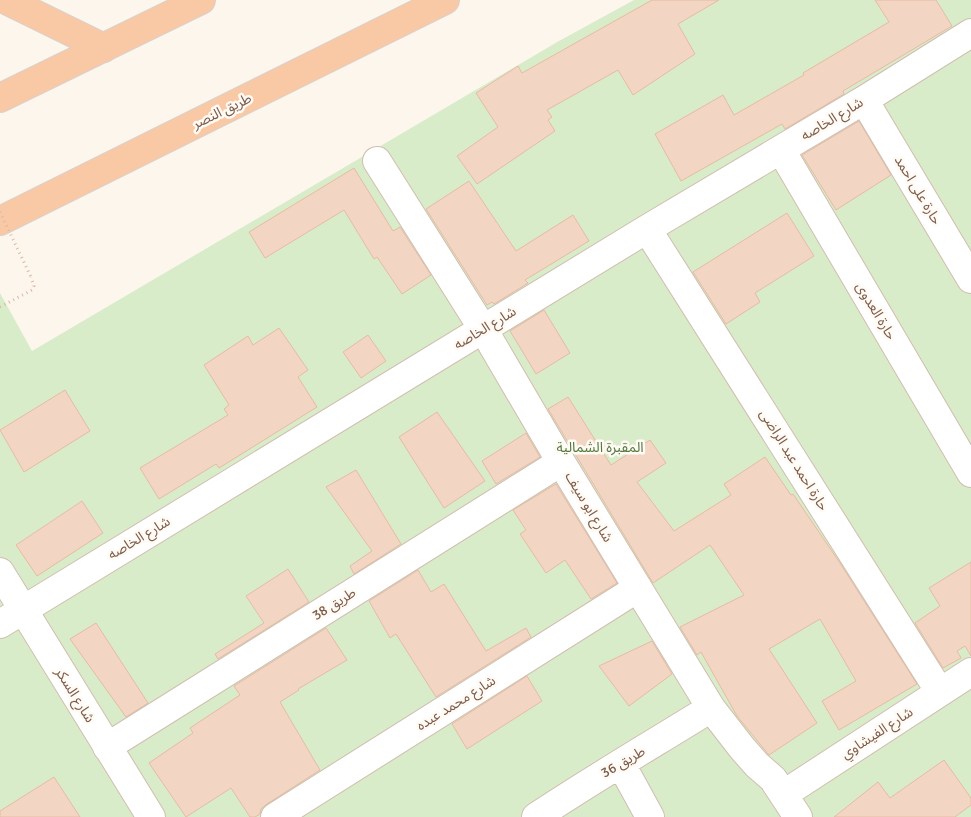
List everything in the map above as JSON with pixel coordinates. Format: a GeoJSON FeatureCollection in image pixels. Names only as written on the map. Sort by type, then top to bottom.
{"type":"FeatureCollection","features":[{"type":"Feature","properties":{"kind":"highway"},"geometry":{"type":"LineString","coordinates":[[6,0],[104,48]]}},
{"type":"Feature","properties":{"kind":"highway"},"geometry":{"type":"LineString","coordinates":[[0,98],[201,0]]}},
{"type":"Feature","properties":{"kind":"highway","name":"طريق النصر"},"geometry":{"type":"LineString","coordinates":[[0,221],[445,0]]}},
{"type":"Feature","properties":{"kind":"street","name":"شارع الخاصه"},"geometry":{"type":"LineString","coordinates":[[0,624],[483,329],[864,100],[971,33]]}},
{"type":"Feature","properties":{"kind":"street","name":"حارة على احمد"},"geometry":{"type":"LineString","coordinates":[[864,100],[971,279]]}},
{"type":"Feature","properties":{"kind":"street","name":"حارة العدوى"},"geometry":{"type":"LineString","coordinates":[[780,150],[971,473]]}},
{"type":"Feature","properties":{"kind":"street","name":"شارع ابو سيف"},"geometry":{"type":"LineString","coordinates":[[377,161],[483,329],[561,462],[711,708],[757,765],[773,778],[798,817]]}},
{"type":"Feature","properties":{"kind":"street","name":"حارة احمد عبد الراضى"},"geometry":{"type":"LineString","coordinates":[[648,229],[940,692]]}},
{"type":"Feature","properties":{"kind":"street","name":"طريق 38"},"geometry":{"type":"LineString","coordinates":[[107,746],[561,462]]}},
{"type":"Feature","properties":{"kind":"street","name":"شارع السكر"},"geometry":{"type":"LineString","coordinates":[[0,572],[151,817]]}},
{"type":"Feature","properties":{"kind":"street","name":"شارع محمد عبده"},"geometry":{"type":"LineString","coordinates":[[275,817],[638,588]]}},
{"type":"Feature","properties":{"kind":"street","name":"شارع الفيشاوي"},"geometry":{"type":"LineString","coordinates":[[784,794],[971,672]]}},
{"type":"Feature","properties":{"kind":"street","name":"طريق 36"},"geometry":{"type":"LineString","coordinates":[[536,817],[602,774],[711,708]]}},
{"type":"Feature","properties":{"kind":"street"},"geometry":{"type":"LineString","coordinates":[[621,764],[650,817]]}},
{"type":"Feature","properties":{"kind":"path"},"geometry":{"type":"LineString","coordinates":[[0,212],[34,286],[32,290],[0,305]]}},
{"type":"Feature","properties":{"kind":"green space","name":"المقبرة الشمالية"},"geometry":{"type":"Polygon","coordinates":[[[634,0],[971,0],[971,817],[0,817],[0,293],[32,351],[559,41],[634,0]]]}},
{"type":"Feature","properties":{"kind":"building"},"geometry":{"type":"Polygon","coordinates":[[[652,0],[719,0],[678,24],[695,54],[633,95],[618,70],[547,110],[552,117],[548,120],[555,131],[477,184],[457,156],[498,127],[476,93],[518,66],[522,73],[652,0]]]}},
{"type":"Feature","properties":{"kind":"building"},"geometry":{"type":"Polygon","coordinates":[[[875,0],[936,0],[952,26],[843,91],[844,94],[785,129],[782,124],[681,181],[655,134],[723,95],[734,115],[804,75],[803,73],[889,22],[875,0]]]}},
{"type":"Feature","properties":{"kind":"building"},"geometry":{"type":"Polygon","coordinates":[[[859,121],[891,175],[836,210],[802,155],[859,121]]]}},
{"type":"Feature","properties":{"kind":"building"},"geometry":{"type":"Polygon","coordinates":[[[354,168],[393,231],[400,227],[431,275],[402,294],[377,257],[374,259],[344,210],[265,258],[249,232],[354,168]]]}},
{"type":"Feature","properties":{"kind":"building"},"geometry":{"type":"Polygon","coordinates":[[[469,181],[516,251],[573,215],[589,241],[525,280],[528,283],[494,304],[492,302],[487,305],[426,209],[469,181]]]}},
{"type":"Feature","properties":{"kind":"building"},"geometry":{"type":"Polygon","coordinates":[[[787,213],[814,256],[755,293],[760,302],[726,324],[693,272],[787,213]]]}},
{"type":"Feature","properties":{"kind":"building"},"geometry":{"type":"Polygon","coordinates":[[[544,310],[570,353],[536,374],[510,331],[544,310]]]}},
{"type":"Feature","properties":{"kind":"building"},"geometry":{"type":"Polygon","coordinates":[[[279,328],[308,370],[298,377],[317,407],[219,468],[216,464],[159,499],[140,468],[228,415],[224,409],[229,405],[204,365],[248,336],[253,345],[279,328]]]}},
{"type":"Feature","properties":{"kind":"building"},"geometry":{"type":"Polygon","coordinates":[[[368,335],[386,361],[361,378],[343,352],[368,335]]]}},
{"type":"Feature","properties":{"kind":"building"},"geometry":{"type":"Polygon","coordinates":[[[65,390],[90,431],[24,472],[0,430],[65,390]]]}},
{"type":"Feature","properties":{"kind":"building"},"geometry":{"type":"Polygon","coordinates":[[[568,397],[611,465],[650,440],[666,463],[637,482],[674,531],[731,495],[724,484],[765,457],[840,563],[917,684],[839,730],[822,701],[856,681],[820,619],[769,649],[817,723],[769,755],[737,716],[701,652],[697,655],[680,627],[744,595],[710,545],[653,583],[548,409],[568,397]]]}},
{"type":"Feature","properties":{"kind":"building"},"geometry":{"type":"Polygon","coordinates":[[[437,412],[485,481],[444,508],[399,437],[437,412]]]}},
{"type":"Feature","properties":{"kind":"building"},"geometry":{"type":"Polygon","coordinates":[[[526,433],[540,457],[496,484],[482,461],[526,433]]]}},
{"type":"Feature","properties":{"kind":"building"},"geometry":{"type":"Polygon","coordinates":[[[356,470],[401,544],[354,574],[350,566],[372,551],[326,487],[356,470]]]}},
{"type":"Feature","properties":{"kind":"building"},"geometry":{"type":"Polygon","coordinates":[[[556,484],[617,583],[591,599],[565,560],[546,573],[520,534],[526,530],[513,510],[556,484]]]}},
{"type":"Feature","properties":{"kind":"building"},"geometry":{"type":"Polygon","coordinates":[[[82,501],[103,533],[37,576],[16,545],[82,501]]]}},
{"type":"Feature","properties":{"kind":"building"},"geometry":{"type":"Polygon","coordinates":[[[971,562],[971,656],[965,646],[957,651],[961,658],[943,668],[915,623],[940,606],[929,588],[971,562]]]}},
{"type":"Feature","properties":{"kind":"building"},"geometry":{"type":"Polygon","coordinates":[[[288,569],[309,602],[218,659],[215,654],[264,623],[246,596],[288,569]]]}},
{"type":"Feature","properties":{"kind":"building"},"geometry":{"type":"Polygon","coordinates":[[[418,570],[431,592],[444,584],[486,651],[526,628],[531,637],[436,697],[396,634],[390,638],[369,601],[418,570]]]}},
{"type":"Feature","properties":{"kind":"building"},"geometry":{"type":"Polygon","coordinates":[[[96,623],[148,703],[126,717],[70,639],[96,623]]]}},
{"type":"Feature","properties":{"kind":"building"},"geometry":{"type":"Polygon","coordinates":[[[326,628],[347,660],[280,702],[320,770],[267,804],[261,809],[260,814],[255,817],[250,817],[231,788],[186,817],[149,763],[193,733],[190,728],[240,695],[234,686],[326,628]]]}},
{"type":"Feature","properties":{"kind":"building"},"geometry":{"type":"Polygon","coordinates":[[[652,641],[672,674],[629,706],[599,666],[652,641]]]}},
{"type":"Feature","properties":{"kind":"building"},"geometry":{"type":"Polygon","coordinates":[[[527,676],[542,701],[467,749],[452,724],[527,676]]]}},
{"type":"Feature","properties":{"kind":"building"},"geometry":{"type":"Polygon","coordinates":[[[944,760],[971,798],[971,805],[955,817],[834,817],[878,782],[890,798],[944,760]]]}},
{"type":"Feature","properties":{"kind":"building"},"geometry":{"type":"Polygon","coordinates":[[[54,777],[80,817],[0,817],[0,811],[54,777]]]}}]}
